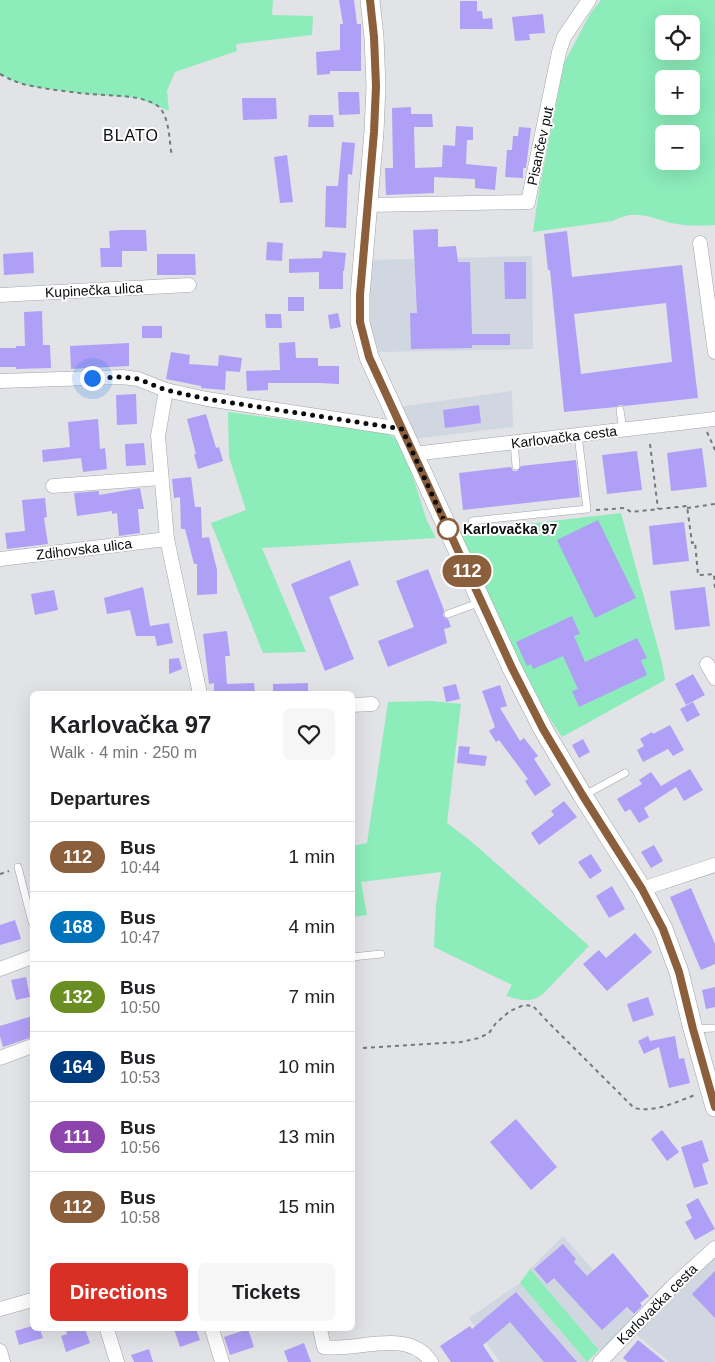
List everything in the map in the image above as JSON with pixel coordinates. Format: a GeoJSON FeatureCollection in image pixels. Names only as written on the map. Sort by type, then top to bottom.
{"type":"FeatureCollection","features":[{"type":"Feature","properties":{"kind":"street"},"geometry":{"type":"LineString","coordinates":[[370,0],[376,86],[360,295],[360,322],[369,357],[543,729],[642,889],[663,929],[679,972],[715,1107]]}},
{"type":"Feature","properties":{"kind":"street","name":"Pisančev put"},"geometry":{"type":"LineString","coordinates":[[368,204],[528,202],[559,52],[564,37],[589,0]]}},
{"type":"Feature","properties":{"kind":"street"},"geometry":{"type":"LineString","coordinates":[[700,243],[715,352]]}},
{"type":"Feature","properties":{"kind":"street","name":"Kupinečka ulica"},"geometry":{"type":"LineString","coordinates":[[0,295],[189,285]]}},
{"type":"Feature","properties":{"kind":"street"},"geometry":{"type":"LineString","coordinates":[[0,380],[122,377],[138,379],[166,390],[207,399],[402,429]]}},
{"type":"Feature","properties":{"kind":"street"},"geometry":{"type":"LineString","coordinates":[[166,390],[158,436],[167,539],[199,691]]}},
{"type":"Feature","properties":{"kind":"street","name":"Karlovačka cesta"},"geometry":{"type":"LineString","coordinates":[[413,454],[715,420]]}},
{"type":"Feature","properties":{"kind":"street"},"geometry":{"type":"LineString","coordinates":[[53,486],[161,478]]}},
{"type":"Feature","properties":{"kind":"street","name":"Zdihovska ulica"},"geometry":{"type":"LineString","coordinates":[[0,559],[167,539]]}},
{"type":"Feature","properties":{"kind":"street"},"geometry":{"type":"LineString","coordinates":[[707,664],[715,678]]}},
{"type":"Feature","properties":{"kind":"street"},"geometry":{"type":"LineString","coordinates":[[355,705],[372,704]]}},
{"type":"Feature","properties":{"kind":"street"},"geometry":{"type":"LineString","coordinates":[[642,889],[715,865]]}},
{"type":"Feature","properties":{"kind":"street"},"geometry":{"type":"LineString","coordinates":[[0,968],[30,958]]}},
{"type":"Feature","properties":{"kind":"street"},"geometry":{"type":"LineString","coordinates":[[0,1058],[30,1047]]}},
{"type":"Feature","properties":{"kind":"street","name":"Karlovačka cesta"},"geometry":{"type":"LineString","coordinates":[[600,1362],[672,1287],[715,1248]]}},
{"type":"Feature","properties":{"kind":"street"},"geometry":{"type":"LineString","coordinates":[[0,1308],[30,1300]]}},
{"type":"Feature","properties":{"kind":"street"},"geometry":{"type":"LineString","coordinates":[[108,1331],[117,1362]]}},
{"type":"Feature","properties":{"kind":"street"},"geometry":{"type":"LineString","coordinates":[[213,1331],[222,1362]]}},
{"type":"Feature","properties":{"kind":"street"},"geometry":{"type":"LineString","coordinates":[[320,1331],[324,1348],[407,1344],[425,1354],[431,1362]]}},
{"type":"Feature","properties":{"kind":"street"},"geometry":{"type":"LineString","coordinates":[[0,1351],[3,1362]]}},
{"type":"Feature","properties":{"kind":"lane"},"geometry":{"type":"LineString","coordinates":[[620,410],[623,430]]}},
{"type":"Feature","properties":{"kind":"lane"},"geometry":{"type":"LineString","coordinates":[[472,521],[587,508],[578,435]]}},
{"type":"Feature","properties":{"kind":"lane"},"geometry":{"type":"LineString","coordinates":[[514,443],[516,466]]}},
{"type":"Feature","properties":{"kind":"lane"},"geometry":{"type":"LineString","coordinates":[[448,614],[482,602]]}},
{"type":"Feature","properties":{"kind":"lane"},"geometry":{"type":"LineString","coordinates":[[583,796],[625,772]]}},
{"type":"Feature","properties":{"kind":"lane"},"geometry":{"type":"LineString","coordinates":[[18,868],[30,914]]}},
{"type":"Feature","properties":{"kind":"lane"},"geometry":{"type":"LineString","coordinates":[[355,957],[381,954]]}},
{"type":"Feature","properties":{"kind":"lane"},"geometry":{"type":"LineString","coordinates":[[693,1029],[715,1028]]}},
{"type":"Feature","properties":{"kind":"path"},"geometry":{"type":"LineString","coordinates":[[0,74],[16,82],[34,87],[138,98],[156,105],[161,110],[166,122],[172,156]]}},
{"type":"Feature","properties":{"kind":"path"},"geometry":{"type":"LineString","coordinates":[[708,435],[715,450]]}},
{"type":"Feature","properties":{"kind":"path"},"geometry":{"type":"LineString","coordinates":[[650,444],[658,510]]}},
{"type":"Feature","properties":{"kind":"path"},"geometry":{"type":"LineString","coordinates":[[587,508],[598,511],[625,508],[631,512],[715,504]]}},
{"type":"Feature","properties":{"kind":"path"},"geometry":{"type":"LineString","coordinates":[[687,508],[692,543],[695,542],[698,576],[714,574],[715,589]]}},
{"type":"Feature","properties":{"kind":"path"},"geometry":{"type":"LineString","coordinates":[[363,1048],[461,1042],[479,1038],[489,1033],[496,1023],[510,1011],[520,1006],[530,1006],[537,1009],[634,1108],[645,1110],[656,1108],[702,1093]]}},
{"type":"Feature","properties":{"kind":"shaded area"},"geometry":{"type":"Polygon","coordinates":[[[532,256],[533,349],[379,352],[368,322],[368,260],[532,256]]]}},
{"type":"Feature","properties":{"kind":"shaded area"},"geometry":{"type":"Polygon","coordinates":[[[512,391],[513,427],[413,439],[398,407],[512,391]]]}},
{"type":"Feature","properties":{"kind":"shaded area"},"geometry":{"type":"Polygon","coordinates":[[[563,1236],[636,1318],[602,1353],[530,1269],[563,1236]]]}},
{"type":"Feature","properties":{"kind":"shaded area"},"geometry":{"type":"Polygon","coordinates":[[[715,1256],[715,1362],[670,1362],[633,1332],[715,1256]]]}},
{"type":"Feature","properties":{"kind":"shaded area"},"geometry":{"type":"Polygon","coordinates":[[[520,1283],[587,1362],[500,1362],[469,1318],[520,1283]]]}},
{"type":"Feature","properties":{"kind":"green space"},"geometry":{"type":"Polygon","coordinates":[[[0,0],[273,0],[272,15],[313,16],[312,35],[236,44],[237,51],[175,72],[167,91],[169,111],[138,98],[34,87],[16,82],[0,74],[0,0]]]}},
{"type":"Feature","properties":{"kind":"green space"},"geometry":{"type":"Polygon","coordinates":[[[601,0],[715,0],[715,225],[682,225],[642,215],[628,215],[613,221],[533,232],[564,63],[590,14],[601,0]]]}},
{"type":"Feature","properties":{"kind":"green space"},"geometry":{"type":"Polygon","coordinates":[[[228,412],[381,432],[392,436],[397,440],[410,468],[427,521],[436,538],[262,548],[306,652],[263,653],[211,523],[246,510],[229,457],[228,412]]]}},
{"type":"Feature","properties":{"kind":"green space"},"geometry":{"type":"Polygon","coordinates":[[[621,513],[665,680],[562,737],[536,698],[460,532],[621,513]]]}},
{"type":"Feature","properties":{"kind":"green space"},"geometry":{"type":"Polygon","coordinates":[[[431,701],[461,704],[447,823],[472,842],[589,946],[543,994],[534,999],[525,1000],[506,996],[512,985],[434,947],[436,905],[441,872],[361,882],[367,915],[355,917],[355,846],[367,843],[388,702],[431,701]]]}},
{"type":"Feature","properties":{"kind":"green space"},"geometry":{"type":"Polygon","coordinates":[[[530,1269],[599,1350],[587,1362],[520,1283],[530,1269]]]}},
{"type":"Feature","properties":{"kind":"building"},"geometry":{"type":"Polygon","coordinates":[[[339,0],[354,0],[357,24],[361,24],[361,71],[330,71],[330,74],[317,75],[316,52],[340,50],[340,24],[343,24],[339,0]]]}},
{"type":"Feature","properties":{"kind":"building"},"geometry":{"type":"Polygon","coordinates":[[[460,1],[477,1],[477,11],[482,11],[483,19],[492,18],[493,29],[460,29],[460,1]]]}},
{"type":"Feature","properties":{"kind":"building"},"geometry":{"type":"Polygon","coordinates":[[[543,14],[545,33],[529,34],[530,40],[515,41],[512,17],[543,14]]]}},
{"type":"Feature","properties":{"kind":"building"},"geometry":{"type":"Polygon","coordinates":[[[338,92],[359,92],[360,114],[339,115],[338,92]]]}},
{"type":"Feature","properties":{"kind":"building"},"geometry":{"type":"Polygon","coordinates":[[[242,98],[276,98],[277,119],[243,120],[242,98]]]}},
{"type":"Feature","properties":{"kind":"building"},"geometry":{"type":"Polygon","coordinates":[[[411,107],[411,114],[432,114],[433,127],[414,127],[415,168],[442,167],[443,145],[455,146],[456,126],[473,127],[473,140],[467,140],[466,164],[497,167],[495,190],[475,188],[475,179],[434,177],[434,193],[386,195],[385,168],[393,168],[392,108],[411,107]]]}},
{"type":"Feature","properties":{"kind":"building"},"geometry":{"type":"Polygon","coordinates":[[[309,115],[333,115],[334,127],[308,127],[309,115]]]}},
{"type":"Feature","properties":{"kind":"building"},"geometry":{"type":"Polygon","coordinates":[[[519,127],[531,128],[526,168],[523,168],[523,178],[505,177],[507,150],[512,150],[513,136],[518,136],[519,127]]]}},
{"type":"Feature","properties":{"kind":"building"},"geometry":{"type":"Polygon","coordinates":[[[342,142],[355,143],[352,175],[348,174],[346,228],[325,227],[326,186],[338,186],[342,142]]]}},
{"type":"Feature","properties":{"kind":"building"},"geometry":{"type":"Polygon","coordinates":[[[287,155],[293,202],[280,203],[274,157],[287,155]]]}},
{"type":"Feature","properties":{"kind":"building"},"geometry":{"type":"Polygon","coordinates":[[[438,229],[438,247],[456,246],[458,262],[470,262],[472,334],[510,334],[510,345],[472,345],[472,348],[411,349],[410,313],[417,313],[413,230],[438,229]]]}},
{"type":"Feature","properties":{"kind":"building"},"geometry":{"type":"Polygon","coordinates":[[[146,230],[147,251],[122,251],[122,267],[101,267],[100,248],[110,248],[109,231],[146,230]]]}},
{"type":"Feature","properties":{"kind":"building"},"geometry":{"type":"Polygon","coordinates":[[[567,231],[572,277],[682,265],[698,398],[564,412],[550,270],[548,270],[544,234],[567,231]],[[666,303],[574,314],[581,374],[672,362],[666,303]]]}},
{"type":"Feature","properties":{"kind":"building"},"geometry":{"type":"Polygon","coordinates":[[[267,242],[283,243],[282,261],[266,260],[267,242]]]}},
{"type":"Feature","properties":{"kind":"building"},"geometry":{"type":"Polygon","coordinates":[[[323,251],[346,253],[343,289],[319,289],[319,272],[289,273],[289,259],[322,258],[323,251]]]}},
{"type":"Feature","properties":{"kind":"building"},"geometry":{"type":"Polygon","coordinates":[[[33,252],[34,273],[4,275],[3,254],[33,252]]]}},
{"type":"Feature","properties":{"kind":"building"},"geometry":{"type":"Polygon","coordinates":[[[157,254],[195,254],[196,275],[157,275],[157,254]]]}},
{"type":"Feature","properties":{"kind":"building"},"geometry":{"type":"Polygon","coordinates":[[[504,262],[526,262],[526,299],[505,299],[504,262]]]}},
{"type":"Feature","properties":{"kind":"building"},"geometry":{"type":"Polygon","coordinates":[[[288,297],[304,297],[304,311],[288,311],[288,297]]]}},
{"type":"Feature","properties":{"kind":"building"},"geometry":{"type":"Polygon","coordinates":[[[42,311],[43,345],[50,345],[51,368],[16,369],[16,367],[0,367],[0,348],[25,346],[24,312],[42,311]]]}},
{"type":"Feature","properties":{"kind":"building"},"geometry":{"type":"Polygon","coordinates":[[[338,313],[341,327],[330,329],[328,315],[338,313]]]}},
{"type":"Feature","properties":{"kind":"building"},"geometry":{"type":"Polygon","coordinates":[[[265,314],[281,314],[282,328],[266,328],[265,314]]]}},
{"type":"Feature","properties":{"kind":"building"},"geometry":{"type":"Polygon","coordinates":[[[142,326],[162,326],[162,338],[142,338],[142,326]]]}},
{"type":"Feature","properties":{"kind":"building"},"geometry":{"type":"Polygon","coordinates":[[[295,342],[296,358],[318,358],[318,366],[339,366],[339,384],[268,383],[268,390],[247,391],[246,371],[280,370],[279,343],[295,342]]]}},
{"type":"Feature","properties":{"kind":"building"},"geometry":{"type":"Polygon","coordinates":[[[129,343],[129,366],[71,369],[70,346],[129,343]]]}},
{"type":"Feature","properties":{"kind":"building"},"geometry":{"type":"Polygon","coordinates":[[[171,352],[190,355],[189,364],[218,366],[219,355],[242,358],[240,372],[226,371],[225,390],[201,388],[201,386],[166,379],[171,352]]]}},
{"type":"Feature","properties":{"kind":"building"},"geometry":{"type":"Polygon","coordinates":[[[136,394],[137,424],[117,425],[116,395],[136,394]]]}},
{"type":"Feature","properties":{"kind":"building"},"geometry":{"type":"Polygon","coordinates":[[[479,405],[481,423],[445,428],[443,410],[479,405]]]}},
{"type":"Feature","properties":{"kind":"building"},"geometry":{"type":"Polygon","coordinates":[[[206,414],[216,448],[219,447],[223,461],[198,469],[187,419],[206,414]]]}},
{"type":"Feature","properties":{"kind":"building"},"geometry":{"type":"Polygon","coordinates":[[[98,419],[100,449],[105,448],[107,469],[83,472],[81,458],[43,462],[42,450],[70,447],[68,422],[98,419]]]}},
{"type":"Feature","properties":{"kind":"building"},"geometry":{"type":"Polygon","coordinates":[[[144,443],[146,465],[126,466],[125,444],[144,443]]]}},
{"type":"Feature","properties":{"kind":"building"},"geometry":{"type":"Polygon","coordinates":[[[702,448],[707,487],[671,491],[667,453],[702,448]]]}},
{"type":"Feature","properties":{"kind":"building"},"geometry":{"type":"Polygon","coordinates":[[[637,451],[642,490],[607,494],[602,455],[637,451]]]}},
{"type":"Feature","properties":{"kind":"building"},"geometry":{"type":"Polygon","coordinates":[[[576,460],[580,497],[463,510],[459,473],[511,467],[513,471],[517,471],[521,466],[576,460]]]}},
{"type":"Feature","properties":{"kind":"building"},"geometry":{"type":"Polygon","coordinates":[[[191,477],[195,507],[201,507],[202,538],[209,537],[217,570],[217,594],[197,595],[197,564],[194,564],[185,529],[181,529],[180,497],[174,498],[172,479],[191,477]]]}},
{"type":"Feature","properties":{"kind":"building"},"geometry":{"type":"Polygon","coordinates":[[[140,488],[144,509],[138,509],[140,533],[119,536],[117,513],[112,514],[112,511],[77,516],[74,493],[99,491],[99,495],[140,488]]]}},
{"type":"Feature","properties":{"kind":"building"},"geometry":{"type":"Polygon","coordinates":[[[45,498],[47,517],[44,518],[48,544],[7,549],[5,533],[25,531],[22,500],[45,498]]]}},
{"type":"Feature","properties":{"kind":"building"},"geometry":{"type":"Polygon","coordinates":[[[598,520],[636,598],[595,618],[557,540],[598,520]]]}},
{"type":"Feature","properties":{"kind":"building"},"geometry":{"type":"Polygon","coordinates":[[[684,522],[689,561],[653,565],[649,526],[684,522]]]}},
{"type":"Feature","properties":{"kind":"building"},"geometry":{"type":"Polygon","coordinates":[[[350,560],[359,585],[329,597],[354,659],[325,671],[291,584],[350,560]]]}},
{"type":"Feature","properties":{"kind":"building"},"geometry":{"type":"Polygon","coordinates":[[[428,569],[444,610],[443,616],[448,619],[451,627],[444,629],[447,643],[388,667],[378,641],[414,627],[396,581],[428,569]]]}},
{"type":"Feature","properties":{"kind":"building"},"geometry":{"type":"Polygon","coordinates":[[[143,587],[150,626],[169,623],[173,643],[157,646],[155,636],[136,636],[130,610],[107,614],[104,598],[143,587]]]}},
{"type":"Feature","properties":{"kind":"building"},"geometry":{"type":"Polygon","coordinates":[[[705,587],[710,626],[675,630],[670,591],[705,587]]]}},
{"type":"Feature","properties":{"kind":"building"},"geometry":{"type":"Polygon","coordinates":[[[54,590],[58,610],[35,615],[31,594],[54,590]]]}},
{"type":"Feature","properties":{"kind":"building"},"geometry":{"type":"Polygon","coordinates":[[[572,616],[580,634],[574,636],[585,662],[637,638],[647,658],[641,660],[647,675],[579,707],[572,691],[578,689],[563,656],[533,669],[531,664],[527,666],[516,642],[572,616]]]}},
{"type":"Feature","properties":{"kind":"building"},"geometry":{"type":"Polygon","coordinates":[[[227,631],[230,656],[225,656],[227,684],[254,683],[255,691],[214,691],[214,683],[209,684],[203,634],[227,631]]]}},
{"type":"Feature","properties":{"kind":"building"},"geometry":{"type":"Polygon","coordinates":[[[179,658],[182,669],[169,674],[169,659],[179,658]]]}},
{"type":"Feature","properties":{"kind":"building"},"geometry":{"type":"Polygon","coordinates":[[[693,674],[705,695],[686,705],[675,684],[693,674]]]}},
{"type":"Feature","properties":{"kind":"building"},"geometry":{"type":"Polygon","coordinates":[[[308,683],[308,691],[273,691],[273,684],[308,683]]]}},
{"type":"Feature","properties":{"kind":"building"},"geometry":{"type":"Polygon","coordinates":[[[456,684],[460,699],[446,702],[443,687],[456,684]]]}},
{"type":"Feature","properties":{"kind":"building"},"geometry":{"type":"Polygon","coordinates":[[[500,685],[507,706],[500,708],[520,741],[524,738],[538,756],[534,759],[551,785],[535,796],[525,781],[528,779],[499,740],[496,742],[489,731],[495,727],[482,691],[500,685]]]}},
{"type":"Feature","properties":{"kind":"building"},"geometry":{"type":"Polygon","coordinates":[[[693,702],[700,715],[687,722],[680,709],[693,702]]]}},
{"type":"Feature","properties":{"kind":"building"},"geometry":{"type":"Polygon","coordinates":[[[670,725],[684,750],[673,756],[668,749],[643,762],[637,750],[644,746],[640,739],[670,725]]]}},
{"type":"Feature","properties":{"kind":"building"},"geometry":{"type":"Polygon","coordinates":[[[583,739],[590,752],[579,758],[572,745],[583,739]]]}},
{"type":"Feature","properties":{"kind":"building"},"geometry":{"type":"Polygon","coordinates":[[[459,746],[470,747],[469,754],[487,756],[485,766],[457,763],[459,746]]]}},
{"type":"Feature","properties":{"kind":"building"},"geometry":{"type":"Polygon","coordinates":[[[690,769],[703,790],[684,801],[676,787],[644,808],[649,817],[639,823],[630,809],[625,812],[617,799],[642,784],[639,780],[651,772],[661,786],[690,769]]]}},
{"type":"Feature","properties":{"kind":"building"},"geometry":{"type":"Polygon","coordinates":[[[564,801],[577,817],[539,845],[531,833],[554,815],[551,811],[564,801]]]}},
{"type":"Feature","properties":{"kind":"building"},"geometry":{"type":"Polygon","coordinates":[[[654,845],[663,861],[651,868],[641,852],[654,845]]]}},
{"type":"Feature","properties":{"kind":"building"},"geometry":{"type":"Polygon","coordinates":[[[591,854],[602,871],[590,879],[578,862],[591,854]]]}},
{"type":"Feature","properties":{"kind":"building"},"geometry":{"type":"Polygon","coordinates":[[[612,886],[625,909],[609,918],[596,896],[612,886]]]}},
{"type":"Feature","properties":{"kind":"building"},"geometry":{"type":"Polygon","coordinates":[[[691,888],[715,944],[715,964],[701,970],[670,897],[691,888]]]}},
{"type":"Feature","properties":{"kind":"building"},"geometry":{"type":"Polygon","coordinates":[[[15,920],[21,939],[0,945],[0,925],[15,920]]]}},
{"type":"Feature","properties":{"kind":"building"},"geometry":{"type":"Polygon","coordinates":[[[635,933],[652,952],[607,991],[583,964],[599,950],[606,958],[635,933]]]}},
{"type":"Feature","properties":{"kind":"building"},"geometry":{"type":"Polygon","coordinates":[[[26,977],[30,997],[16,1000],[11,980],[26,977]]]}},
{"type":"Feature","properties":{"kind":"building"},"geometry":{"type":"Polygon","coordinates":[[[715,987],[715,1007],[706,1009],[702,990],[715,987]]]}},
{"type":"Feature","properties":{"kind":"building"},"geometry":{"type":"Polygon","coordinates":[[[648,997],[654,1015],[633,1022],[627,1004],[648,997]]]}},
{"type":"Feature","properties":{"kind":"building"},"geometry":{"type":"Polygon","coordinates":[[[30,1017],[30,1038],[3,1047],[0,1026],[30,1017]]]}},
{"type":"Feature","properties":{"kind":"building"},"geometry":{"type":"Polygon","coordinates":[[[648,1036],[650,1041],[675,1036],[679,1059],[684,1058],[690,1083],[669,1088],[659,1047],[644,1054],[638,1041],[648,1036]]]}},
{"type":"Feature","properties":{"kind":"building"},"geometry":{"type":"Polygon","coordinates":[[[516,1119],[557,1167],[531,1190],[490,1142],[516,1119]]]}},
{"type":"Feature","properties":{"kind":"building"},"geometry":{"type":"Polygon","coordinates":[[[662,1130],[679,1152],[667,1161],[651,1139],[662,1130]]]}},
{"type":"Feature","properties":{"kind":"building"},"geometry":{"type":"Polygon","coordinates":[[[702,1140],[709,1161],[702,1164],[708,1184],[694,1188],[681,1147],[702,1140]]]}},
{"type":"Feature","properties":{"kind":"building"},"geometry":{"type":"Polygon","coordinates":[[[698,1198],[715,1229],[695,1240],[685,1222],[692,1218],[686,1205],[698,1198]]]}},
{"type":"Feature","properties":{"kind":"building"},"geometry":{"type":"Polygon","coordinates":[[[563,1244],[576,1259],[574,1262],[587,1276],[613,1253],[649,1296],[640,1303],[642,1306],[634,1314],[627,1307],[602,1330],[554,1278],[547,1284],[534,1269],[563,1244]]]}},
{"type":"Feature","properties":{"kind":"building"},"geometry":{"type":"Polygon","coordinates":[[[715,1271],[715,1318],[692,1294],[715,1271]]]}},
{"type":"Feature","properties":{"kind":"building"},"geometry":{"type":"Polygon","coordinates":[[[516,1292],[577,1362],[544,1362],[510,1322],[483,1345],[494,1362],[451,1362],[440,1346],[470,1326],[472,1329],[516,1292]]]}},
{"type":"Feature","properties":{"kind":"building"},"geometry":{"type":"Polygon","coordinates":[[[30,1327],[30,1331],[41,1331],[43,1338],[19,1345],[15,1331],[30,1327]]]}},
{"type":"Feature","properties":{"kind":"building"},"geometry":{"type":"Polygon","coordinates":[[[66,1331],[86,1331],[90,1343],[66,1352],[61,1336],[67,1334],[66,1331]]]}},
{"type":"Feature","properties":{"kind":"building"},"geometry":{"type":"Polygon","coordinates":[[[175,1331],[197,1331],[200,1340],[180,1347],[175,1331]]]}},
{"type":"Feature","properties":{"kind":"building"},"geometry":{"type":"Polygon","coordinates":[[[242,1331],[249,1331],[254,1347],[230,1355],[224,1337],[242,1331]]]}},
{"type":"Feature","properties":{"kind":"building"},"geometry":{"type":"Polygon","coordinates":[[[638,1340],[665,1362],[628,1362],[623,1358],[638,1340]]]}},
{"type":"Feature","properties":{"kind":"building"},"geometry":{"type":"Polygon","coordinates":[[[304,1343],[311,1362],[288,1362],[284,1351],[304,1343]]]}},
{"type":"Feature","properties":{"kind":"building"},"geometry":{"type":"Polygon","coordinates":[[[149,1349],[153,1362],[134,1362],[131,1355],[149,1349]]]}},
{"type":"Feature","properties":{"kind":"bus line","name":"112"},"geometry":{"type":"LineString","coordinates":[[370,0],[376,86],[374,132],[360,295],[360,322],[369,357],[512,668],[543,729],[642,889],[663,929],[679,972],[715,1107]]}},
{"type":"Feature","properties":{"kind":"place","name":"Karlovačka 97"},"geometry":{"type":"Point","coordinates":[448,529]}},
{"type":"Feature","properties":{"kind":"district","name":"BLATO"},"geometry":{"type":"Point","coordinates":[131,135]}},
{"type":"Feature","properties":{"kind":"route"},"geometry":{"type":"LineString","coordinates":[[92,378],[122,377],[138,379],[166,390],[207,399],[402,429],[451,536],[448,529]]}}]}
